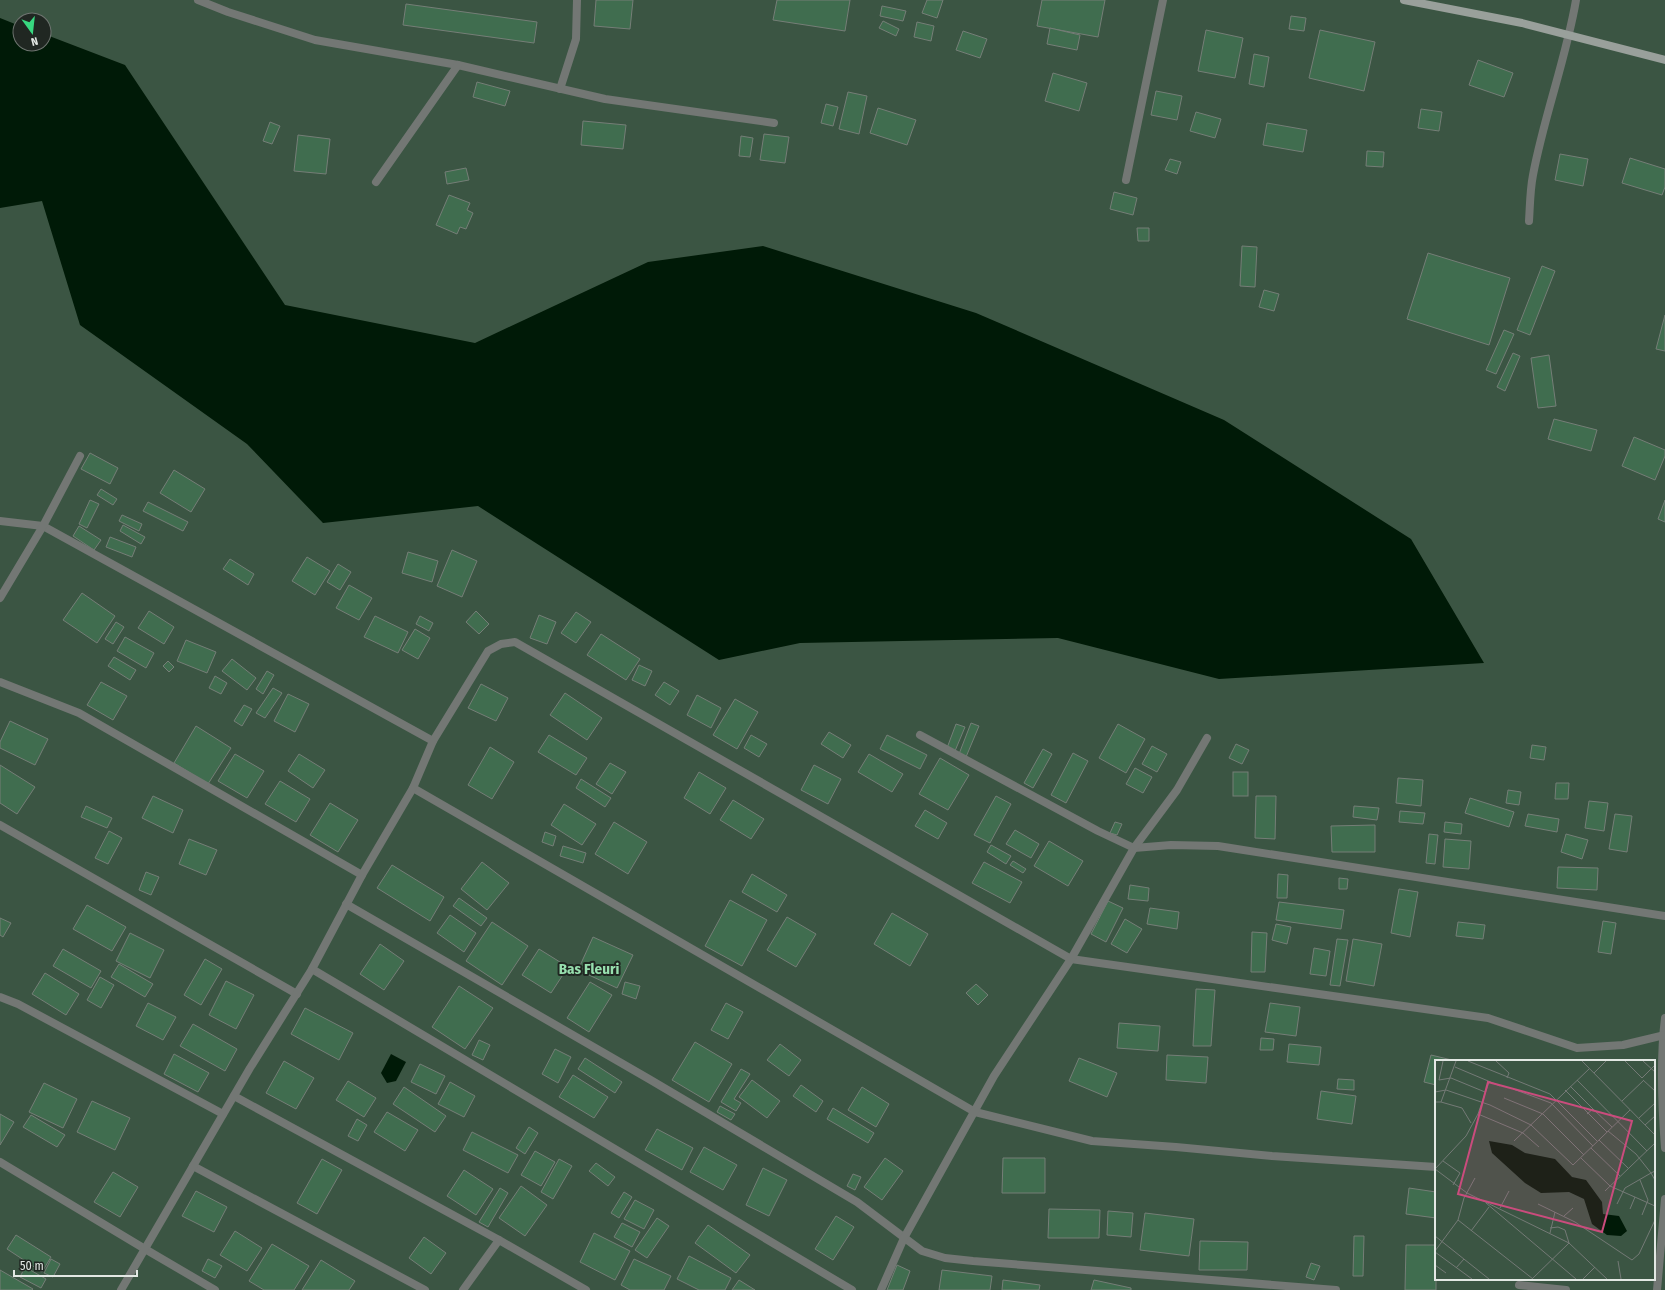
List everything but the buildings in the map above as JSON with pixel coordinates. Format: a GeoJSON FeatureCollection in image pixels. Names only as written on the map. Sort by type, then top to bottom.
{"type":"FeatureCollection","features":[{"type":"Feature","properties":{"kind":"street"},"geometry":{"type":"LineString","coordinates":[[198,0],[228,12],[315,40],[458,65],[605,99],[774,123]]}},
{"type":"Feature","properties":{"kind":"street"},"geometry":{"type":"LineString","coordinates":[[560,89],[576,40],[577,0]]}},
{"type":"Feature","properties":{"kind":"street"},"geometry":{"type":"LineString","coordinates":[[1126,180],[1163,0]]}},
{"type":"Feature","properties":{"kind":"street"},"geometry":{"type":"LineString","coordinates":[[1404,0],[1570,34],[1665,60]]}},
{"type":"Feature","properties":{"kind":"street"},"geometry":{"type":"LineString","coordinates":[[1529,221],[1533,176],[1550,100],[1570,34],[1576,0]]}},
{"type":"Feature","properties":{"kind":"street"},"geometry":{"type":"LineString","coordinates":[[376,182],[458,65]]}},
{"type":"Feature","properties":{"kind":"street"},"geometry":{"type":"LineString","coordinates":[[0,598],[43,526],[80,456]]}},
{"type":"Feature","properties":{"kind":"street"},"geometry":{"type":"LineString","coordinates":[[0,521],[43,526],[433,741]]}},
{"type":"Feature","properties":{"kind":"street"},"geometry":{"type":"LineString","coordinates":[[121,1290],[223,1114],[312,969],[362,875],[413,788],[433,741],[488,651],[501,644],[515,642],[1071,959],[1488,1018],[1577,1048],[1623,1044],[1664,1035]]}},
{"type":"Feature","properties":{"kind":"street"},"geometry":{"type":"LineString","coordinates":[[0,682],[80,713],[362,875]]}},
{"type":"Feature","properties":{"kind":"street"},"geometry":{"type":"LineString","coordinates":[[920,735],[1098,831],[1134,848],[1171,845],[1218,846],[1665,916]]}},
{"type":"Feature","properties":{"kind":"street"},"geometry":{"type":"LineString","coordinates":[[881,1290],[904,1238],[994,1076],[1071,959],[1134,848],[1177,790],[1206,738]]}},
{"type":"Feature","properties":{"kind":"street"},"geometry":{"type":"LineString","coordinates":[[413,788],[975,1112],[1092,1141],[1272,1156],[1435,1167]]}},
{"type":"Feature","properties":{"kind":"street"},"geometry":{"type":"LineString","coordinates":[[0,825],[297,994]]}},
{"type":"Feature","properties":{"kind":"street"},"geometry":{"type":"LineString","coordinates":[[346,904],[649,1079],[857,1202],[922,1250],[945,1258],[973,1261],[1336,1290]]}},
{"type":"Feature","properties":{"kind":"street"},"geometry":{"type":"LineString","coordinates":[[312,969],[852,1290]]}},
{"type":"Feature","properties":{"kind":"street"},"geometry":{"type":"LineString","coordinates":[[0,997],[18,1004],[223,1114]]}},
{"type":"Feature","properties":{"kind":"street"},"geometry":{"type":"LineString","coordinates":[[1665,1018],[1663,1126],[1665,1148]]}},
{"type":"Feature","properties":{"kind":"street"},"geometry":{"type":"LineString","coordinates":[[234,1096],[499,1240],[586,1290]]}},
{"type":"Feature","properties":{"kind":"street"},"geometry":{"type":"LineString","coordinates":[[0,1162],[145,1250],[215,1290]]}},
{"type":"Feature","properties":{"kind":"street"},"geometry":{"type":"LineString","coordinates":[[193,1166],[425,1290]]}},
{"type":"Feature","properties":{"kind":"street"},"geometry":{"type":"LineString","coordinates":[[1657,1290],[1665,1199]]}},
{"type":"Feature","properties":{"kind":"street"},"geometry":{"type":"LineString","coordinates":[[463,1290],[499,1240]]}},
{"type":"Feature","properties":{"kind":"street"},"geometry":{"type":"LineString","coordinates":[[1519,1284],[1566,1290]]}},
{"type":"Feature","properties":{"kind":"shaded area"},"geometry":{"type":"Polygon","coordinates":[[[0,0],[1665,0],[1665,1290],[0,1290],[0,0]]]}},
{"type":"Feature","properties":{"kind":"shaded area"},"geometry":{"type":"Polygon","coordinates":[[[0,18],[12,23],[12,52],[52,52],[52,37],[125,65],[285,305],[475,343],[648,262],[763,246],[976,313],[1224,420],[1411,539],[1484,663],[1219,679],[1058,638],[800,643],[719,660],[478,506],[323,523],[247,444],[80,325],[42,201],[0,208],[0,18]]]}},
{"type":"Feature","properties":{"kind":"shaded area"},"geometry":{"type":"Polygon","coordinates":[[[391,1054],[406,1062],[396,1081],[387,1083],[381,1073],[391,1054]]]}},
{"type":"Feature","properties":{"kind":"district","name":"Bas Fleuri"},"geometry":{"type":"Point","coordinates":[589,969]}}]}
